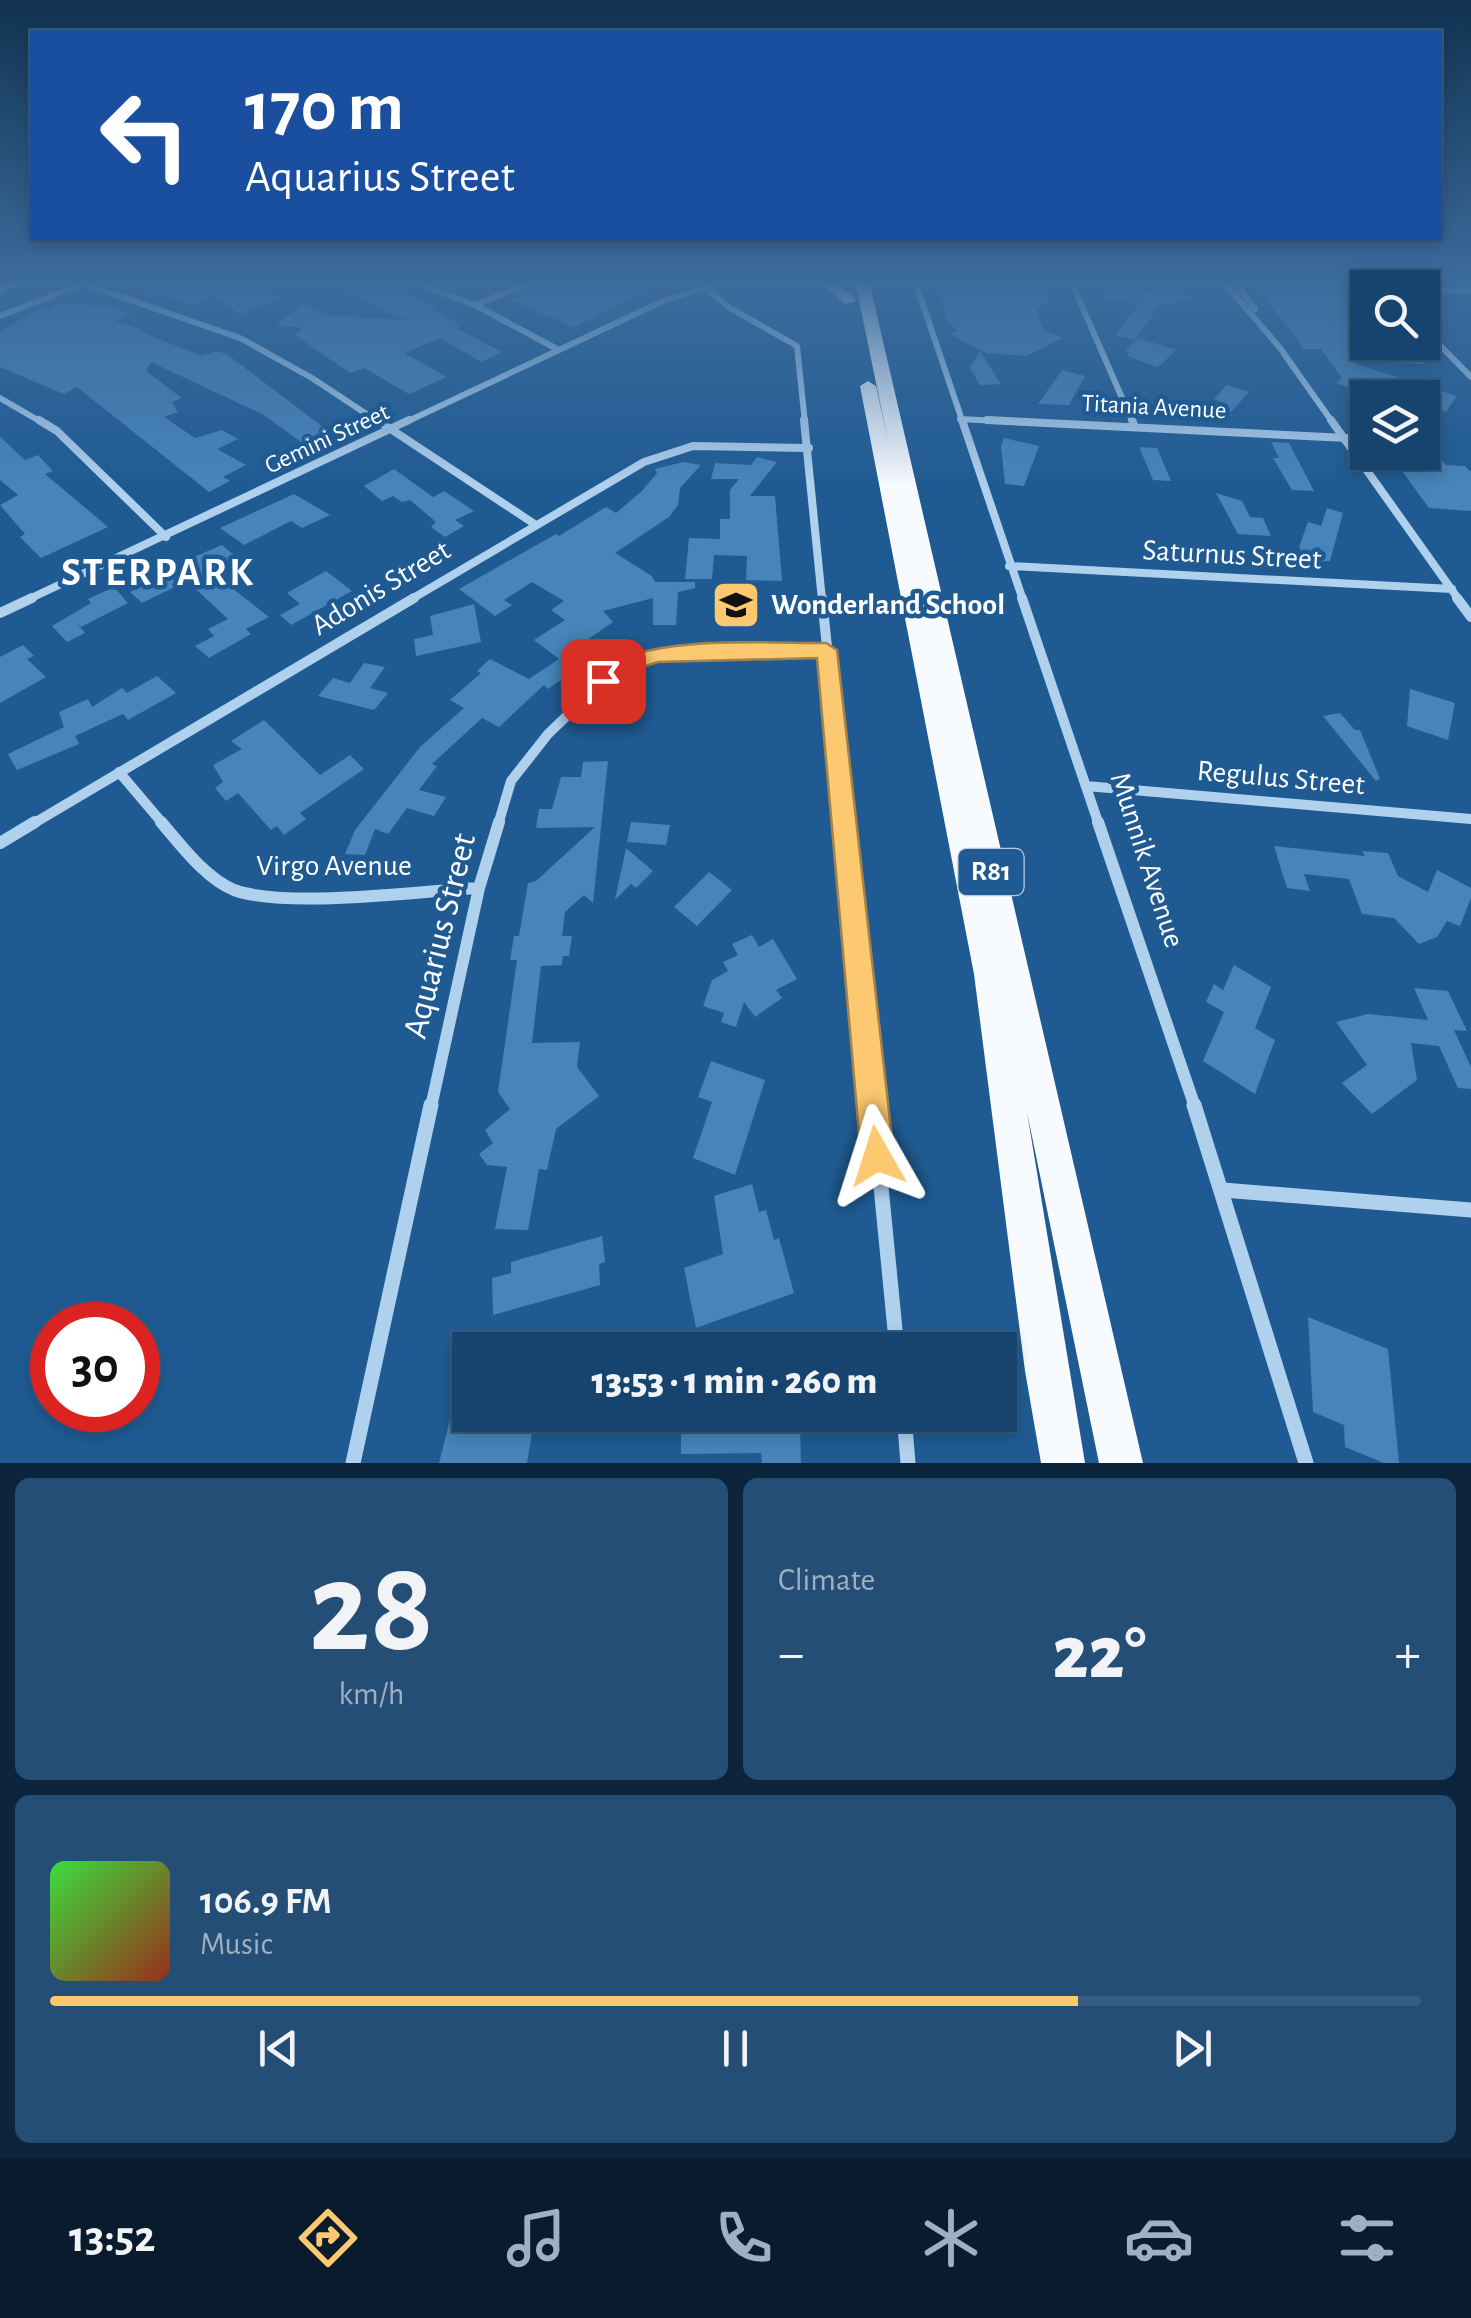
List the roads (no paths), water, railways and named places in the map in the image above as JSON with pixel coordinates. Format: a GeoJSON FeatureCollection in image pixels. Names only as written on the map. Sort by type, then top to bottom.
{"type":"FeatureCollection","features":[{"type":"Feature","properties":{"kind":"main road","name":"R81"},"geometry":{"type":"LineString","coordinates":[[865,349],[990,974],[1062,1463]]}},
{"type":"Feature","properties":{"kind":"main road","name":"R81"},"geometry":{"type":"LineString","coordinates":[[867,349],[1121,1463]]}},
{"type":"Feature","properties":{"kind":"street"},"geometry":{"type":"LineString","coordinates":[[260,349],[312,378],[536,525]]}},
{"type":"Feature","properties":{"kind":"street"},"geometry":{"type":"LineString","coordinates":[[797,349],[895,1332]]}},
{"type":"Feature","properties":{"kind":"street","name":"Munnik Avenue"},"geometry":{"type":"LineString","coordinates":[[937,349],[1223,1190],[1306,1463]]}},
{"type":"Feature","properties":{"kind":"street"},"geometry":{"type":"LineString","coordinates":[[1101,349],[1134,425]]}},
{"type":"Feature","properties":{"kind":"street"},"geometry":{"type":"LineString","coordinates":[[1281,349],[1471,617]]}},
{"type":"Feature","properties":{"kind":"street"},"geometry":{"type":"LineString","coordinates":[[1444,349],[1471,377]]}},
{"type":"Feature","properties":{"kind":"street","name":"Gemini Street"},"geometry":{"type":"LineString","coordinates":[[0,613],[559,350]]}},
{"type":"Feature","properties":{"kind":"street"},"geometry":{"type":"LineString","coordinates":[[0,398],[29,412],[66,439],[166,537]]}},
{"type":"Feature","properties":{"kind":"street","name":"Titania Avenue"},"geometry":{"type":"LineString","coordinates":[[960,419],[1347,438]]}},
{"type":"Feature","properties":{"kind":"street","name":"Adonis Street"},"geometry":{"type":"LineString","coordinates":[[0,843],[644,462],[678,448],[808,448]]}},
{"type":"Feature","properties":{"kind":"street","name":"Saturnus Street"},"geometry":{"type":"LineString","coordinates":[[1009,566],[1452,589]]}},
{"type":"Feature","properties":{"kind":"street","name":"Aquarius Street"},"geometry":{"type":"LineString","coordinates":[[353,1463],[479,888],[512,781],[548,734],[618,670],[658,655],[826,650]]}},
{"type":"Feature","properties":{"kind":"street","name":"Virgo Avenue"},"geometry":{"type":"LineString","coordinates":[[120,772],[198,860],[229,888],[283,896],[479,888]]}},
{"type":"Feature","properties":{"kind":"street","name":"Regulus Street"},"geometry":{"type":"LineString","coordinates":[[1086,786],[1471,819]]}},
{"type":"Feature","properties":{"kind":"street"},"geometry":{"type":"LineString","coordinates":[[1223,1190],[1471,1210]]}},
{"type":"Feature","properties":{"kind":"street"},"geometry":{"type":"LineString","coordinates":[[905,1432],[908,1463]]}},
{"type":"Feature","properties":{"kind":"place","name":"Wonderland School"},"geometry":{"type":"Point","coordinates":[736,605]}},
{"type":"Feature","properties":{"kind":"district","name":"STERPARK"},"geometry":{"type":"Point","coordinates":[158,573]}}]}
